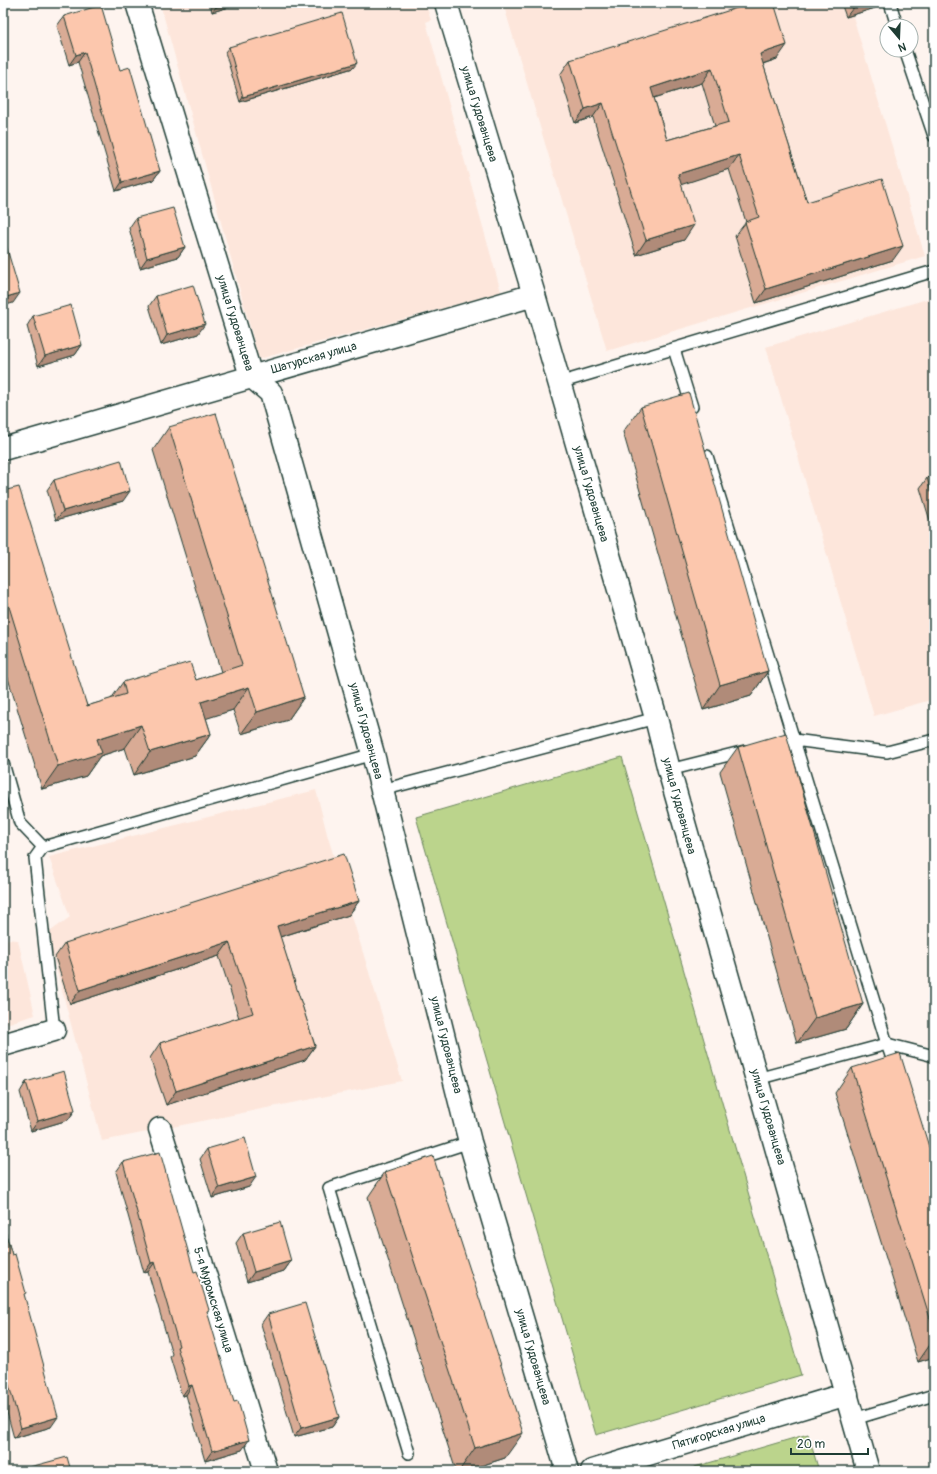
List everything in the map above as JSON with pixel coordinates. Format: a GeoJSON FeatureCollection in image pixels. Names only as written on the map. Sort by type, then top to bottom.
{"type":"FeatureCollection","features":[{"type":"Feature","properties":{"kind":"street","name":"улица Гудованцева"},"geometry":{"type":"LineString","coordinates":[[137,3],[252,376],[271,393],[373,754],[470,1142],[567,1471]]}},
{"type":"Feature","properties":{"kind":"street","name":"улица Гудованцева"},"geometry":{"type":"LineString","coordinates":[[446,3],[534,295],[656,718],[669,770],[868,1471]]}},
{"type":"Feature","properties":{"kind":"street","name":"Шатурская улица"},"geometry":{"type":"LineString","coordinates":[[3,449],[534,295]]}},
{"type":"Feature","properties":{"kind":"street"},"geometry":{"type":"LineString","coordinates":[[3,1045],[54,1030]]}},
{"type":"Feature","properties":{"kind":"street","name":"5-я Муромская улица"},"geometry":{"type":"LineString","coordinates":[[160,1130],[266,1471]]}},
{"type":"Feature","properties":{"kind":"street","name":"Пятигорская улица"},"geometry":{"type":"LineString","coordinates":[[592,1471],[846,1394]]}},
{"type":"Feature","properties":{"kind":"lane"},"geometry":{"type":"LineString","coordinates":[[890,3],[895,18]]}},
{"type":"Feature","properties":{"kind":"lane"},"geometry":{"type":"LineString","coordinates":[[909,58],[934,136]]}},
{"type":"Feature","properties":{"kind":"lane"},"geometry":{"type":"LineString","coordinates":[[559,383],[934,271]]}},
{"type":"Feature","properties":{"kind":"lane"},"geometry":{"type":"LineString","coordinates":[[674,349],[694,416]]}},
{"type":"Feature","properties":{"kind":"lane"},"geometry":{"type":"LineString","coordinates":[[704,446],[899,1081]]}},
{"type":"Feature","properties":{"kind":"lane"},"geometry":{"type":"LineString","coordinates":[[382,790],[656,718]]}},
{"type":"Feature","properties":{"kind":"lane"},"geometry":{"type":"LineString","coordinates":[[779,743],[794,740],[887,752],[934,740]]}},
{"type":"Feature","properties":{"kind":"lane"},"geometry":{"type":"LineString","coordinates":[[669,770],[757,749]]}},
{"type":"Feature","properties":{"kind":"lane"},"geometry":{"type":"LineString","coordinates":[[54,1030],[35,858],[43,847],[373,754]]}},
{"type":"Feature","properties":{"kind":"lane"},"geometry":{"type":"LineString","coordinates":[[3,763],[20,823],[43,847]]}},
{"type":"Feature","properties":{"kind":"lane"},"geometry":{"type":"LineString","coordinates":[[757,1079],[887,1044],[934,1056]]}},
{"type":"Feature","properties":{"kind":"lane"},"geometry":{"type":"LineString","coordinates":[[409,1453],[329,1188],[470,1142]]}},
{"type":"Feature","properties":{"kind":"lane"},"geometry":{"type":"LineString","coordinates":[[854,1419],[934,1394]]}},
{"type":"Feature","properties":{"kind":"shaded area"},"geometry":{"type":"Polygon","coordinates":[[[160,3],[425,3],[431,20],[426,22],[501,292],[259,359],[160,3]]]}},
{"type":"Feature","properties":{"kind":"shaded area"},"geometry":{"type":"Polygon","coordinates":[[[503,3],[849,3],[925,256],[607,351],[503,3]]]}},
{"type":"Feature","properties":{"kind":"shaded area"},"geometry":{"type":"Polygon","coordinates":[[[934,297],[934,699],[874,716],[766,347],[934,297]]]}},
{"type":"Feature","properties":{"kind":"shaded area"},"geometry":{"type":"Polygon","coordinates":[[[316,790],[327,834],[402,1081],[102,1141],[47,934],[70,917],[49,857],[316,790]]]}},
{"type":"Feature","properties":{"kind":"shaded area"},"geometry":{"type":"Polygon","coordinates":[[[3,939],[18,940],[35,1015],[3,1025],[3,939]]]}},
{"type":"Feature","properties":{"kind":"green space"},"geometry":{"type":"Polygon","coordinates":[[[622,757],[801,1375],[596,1435],[416,817],[622,757]]]}},
{"type":"Feature","properties":{"kind":"green space"},"geometry":{"type":"Polygon","coordinates":[[[808,1434],[819,1471],[681,1471],[808,1434]]]}},
{"type":"Feature","properties":{"kind":"building"},"geometry":{"type":"Polygon","coordinates":[[[215,3],[231,3],[216,7],[215,3]]]}},
{"type":"Feature","properties":{"kind":"building"},"geometry":{"type":"Polygon","coordinates":[[[753,3],[774,3],[787,45],[760,54],[807,202],[882,179],[903,246],[766,289],[745,222],[759,217],[739,155],[678,174],[694,225],[646,240],[603,103],[585,109],[570,60],[753,3]],[[712,68],[651,88],[667,140],[729,122],[712,68]]]}},
{"type":"Feature","properties":{"kind":"building"},"geometry":{"type":"Polygon","coordinates":[[[851,3],[867,3],[853,8],[851,3]]]}},
{"type":"Feature","properties":{"kind":"building"},"geometry":{"type":"Polygon","coordinates":[[[101,5],[120,70],[130,67],[160,171],[122,182],[85,52],[76,55],[64,16],[101,5]]]}},
{"type":"Feature","properties":{"kind":"building"},"geometry":{"type":"Polygon","coordinates":[[[342,13],[357,63],[243,97],[229,47],[342,13]]]}},
{"type":"Feature","properties":{"kind":"building"},"geometry":{"type":"Polygon","coordinates":[[[173,208],[185,247],[147,258],[136,218],[173,208]]]}},
{"type":"Feature","properties":{"kind":"building"},"geometry":{"type":"Polygon","coordinates":[[[3,235],[20,293],[3,298],[3,235]]]}},
{"type":"Feature","properties":{"kind":"building"},"geometry":{"type":"Polygon","coordinates":[[[193,285],[205,324],[167,335],[156,296],[193,285]]]}},
{"type":"Feature","properties":{"kind":"building"},"geometry":{"type":"Polygon","coordinates":[[[71,305],[82,345],[45,356],[33,316],[71,305]]]}},
{"type":"Feature","properties":{"kind":"building"},"geometry":{"type":"Polygon","coordinates":[[[689,393],[768,671],[720,685],[641,407],[689,393]]]}},
{"type":"Feature","properties":{"kind":"building"},"geometry":{"type":"Polygon","coordinates":[[[216,413],[304,697],[257,712],[249,687],[201,702],[211,734],[150,752],[141,725],[97,739],[102,753],[58,766],[3,587],[3,491],[19,487],[87,706],[126,694],[123,682],[190,662],[196,680],[242,665],[169,427],[216,413]]]}},
{"type":"Feature","properties":{"kind":"building"},"geometry":{"type":"Polygon","coordinates":[[[121,460],[130,491],[63,511],[54,480],[121,460]]]}},
{"type":"Feature","properties":{"kind":"building"},"geometry":{"type":"Polygon","coordinates":[[[934,476],[934,501],[927,478],[934,476]]]}},
{"type":"Feature","properties":{"kind":"building"},"geometry":{"type":"Polygon","coordinates":[[[786,733],[863,1004],[815,1018],[738,747],[786,733]]]}},
{"type":"Feature","properties":{"kind":"building"},"geometry":{"type":"Polygon","coordinates":[[[344,854],[359,901],[277,926],[315,1046],[176,1091],[160,1043],[253,1013],[229,942],[80,990],[65,943],[344,854]]]}},
{"type":"Feature","properties":{"kind":"building"},"geometry":{"type":"Polygon","coordinates":[[[900,1053],[934,1163],[934,1331],[852,1068],[900,1053]]]}},
{"type":"Feature","properties":{"kind":"building"},"geometry":{"type":"Polygon","coordinates":[[[64,1071],[75,1110],[38,1121],[26,1082],[64,1071]]]}},
{"type":"Feature","properties":{"kind":"building"},"geometry":{"type":"Polygon","coordinates":[[[245,1138],[256,1177],[219,1188],[207,1149],[245,1138]]]}},
{"type":"Feature","properties":{"kind":"building"},"geometry":{"type":"Polygon","coordinates":[[[160,1152],[194,1272],[197,1271],[209,1310],[207,1311],[234,1402],[238,1401],[249,1440],[212,1451],[192,1385],[189,1386],[177,1347],[179,1346],[155,1262],[151,1263],[123,1162],[160,1152]]]}},
{"type":"Feature","properties":{"kind":"building"},"geometry":{"type":"Polygon","coordinates":[[[433,1156],[523,1433],[475,1448],[385,1172],[433,1156]]]}},
{"type":"Feature","properties":{"kind":"building"},"geometry":{"type":"Polygon","coordinates":[[[280,1222],[291,1261],[254,1272],[243,1233],[280,1222]]]}},
{"type":"Feature","properties":{"kind":"building"},"geometry":{"type":"Polygon","coordinates":[[[3,1224],[12,1255],[15,1254],[26,1293],[24,1294],[58,1417],[21,1428],[3,1364],[3,1224]]]}},
{"type":"Feature","properties":{"kind":"building"},"geometry":{"type":"Polygon","coordinates":[[[305,1303],[339,1417],[301,1428],[268,1314],[305,1303]]]}},
{"type":"Feature","properties":{"kind":"building"},"geometry":{"type":"Polygon","coordinates":[[[67,1457],[71,1471],[31,1471],[30,1467],[67,1457]]]}}]}
